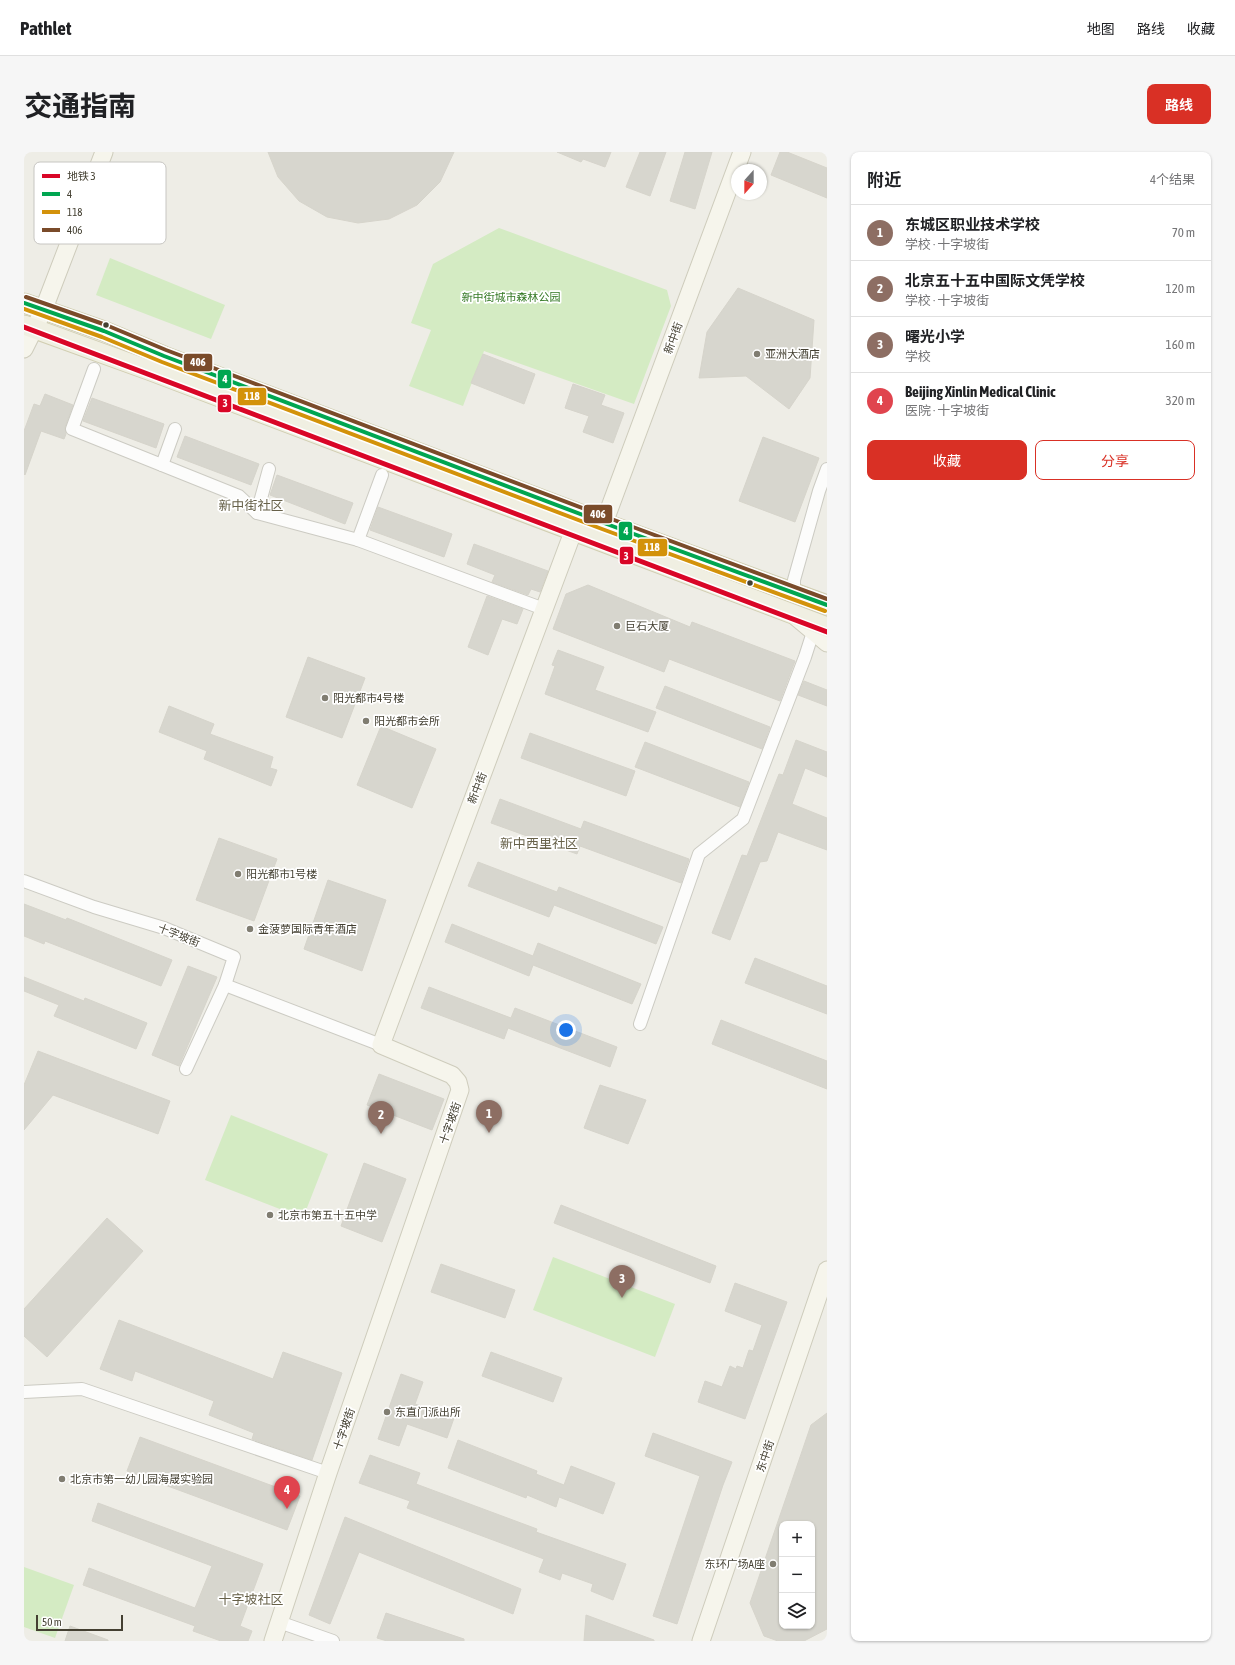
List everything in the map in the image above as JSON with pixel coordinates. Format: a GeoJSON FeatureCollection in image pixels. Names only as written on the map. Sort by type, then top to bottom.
{"type":"FeatureCollection","features":[{"type":"Feature","properties":{"kind":"main road"},"geometry":{"type":"LineString","coordinates":[[24,303],[104,331],[164,356],[827,606]]}},
{"type":"Feature","properties":{"kind":"main road"},"geometry":{"type":"LineString","coordinates":[[29,327],[158,374],[794,615],[820,630]]}},
{"type":"Feature","properties":{"kind":"street"},"geometry":{"type":"LineString","coordinates":[[100,162],[104,152]]}},
{"type":"Feature","properties":{"kind":"street","name":"新中街"},"geometry":{"type":"LineString","coordinates":[[604,523],[742,152]]}},
{"type":"Feature","properties":{"kind":"street"},"geometry":{"type":"LineString","coordinates":[[24,349],[29,327],[43,310],[68,244]]}},
{"type":"Feature","properties":{"kind":"street"},"geometry":{"type":"LineString","coordinates":[[94,369],[72,429],[239,496],[257,513],[358,540],[544,609]]}},
{"type":"Feature","properties":{"kind":"street"},"geometry":{"type":"LineString","coordinates":[[162,465],[175,429]]}},
{"type":"Feature","properties":{"kind":"street"},"geometry":{"type":"LineString","coordinates":[[257,513],[269,469]]}},
{"type":"Feature","properties":{"kind":"street"},"geometry":{"type":"LineString","coordinates":[[794,593],[796,573],[818,491],[827,469]]}},
{"type":"Feature","properties":{"kind":"street"},"geometry":{"type":"LineString","coordinates":[[358,540],[382,475]]}},
{"type":"Feature","properties":{"kind":"street","name":"新中街"},"geometry":{"type":"LineString","coordinates":[[381,1045],[573,532]]}},
{"type":"Feature","properties":{"kind":"street"},"geometry":{"type":"LineString","coordinates":[[820,630],[827,643]]}},
{"type":"Feature","properties":{"kind":"street"},"geometry":{"type":"LineString","coordinates":[[640,1024],[699,854],[743,819],[805,657],[820,630]]}},
{"type":"Feature","properties":{"kind":"street","name":"十字坡街"},"geometry":{"type":"LineString","coordinates":[[24,882],[94,907],[164,928],[234,957],[225,985],[381,1045],[452,1075],[458,1082],[460,1090],[328,1473],[273,1641]]}},
{"type":"Feature","properties":{"kind":"street"},"geometry":{"type":"LineString","coordinates":[[186,1069],[225,985]]}},
{"type":"Feature","properties":{"kind":"street","name":"东中街"},"geometry":{"type":"LineString","coordinates":[[702,1641],[827,1270]]}},
{"type":"Feature","properties":{"kind":"street"},"geometry":{"type":"LineString","coordinates":[[24,1392],[82,1389],[328,1473]]}},
{"type":"Feature","properties":{"kind":"street"},"geometry":{"type":"LineString","coordinates":[[279,1622],[333,1641]]}},
{"type":"Feature","properties":{"kind":"green space","name":"新中街城市森林公园"},"geometry":{"type":"Polygon","coordinates":[[[499,228],[667,290],[671,306],[634,404],[484,351],[463,406],[409,386],[431,330],[411,323],[433,264],[499,228]]]}},
{"type":"Feature","properties":{"kind":"green space"},"geometry":{"type":"Polygon","coordinates":[[[110,258],[225,305],[211,339],[96,295],[110,258]]]}},
{"type":"Feature","properties":{"kind":"green space"},"geometry":{"type":"Polygon","coordinates":[[[231,1115],[328,1154],[303,1218],[205,1180],[231,1115]]]}},
{"type":"Feature","properties":{"kind":"green space"},"geometry":{"type":"Polygon","coordinates":[[[553,1257],[675,1304],[655,1357],[533,1310],[553,1257]]]}},
{"type":"Feature","properties":{"kind":"green space"},"geometry":{"type":"Polygon","coordinates":[[[24,1567],[74,1585],[55,1638],[24,1627],[24,1567]]]}},
{"type":"Feature","properties":{"kind":"building"},"geometry":{"type":"Polygon","coordinates":[[[268,152],[454,152],[440,182],[417,205],[389,219],[358,223],[327,217],[299,201],[278,177],[268,152]]]}},
{"type":"Feature","properties":{"kind":"building"},"geometry":{"type":"Polygon","coordinates":[[[557,152],[611,152],[605,167],[583,159],[581,162],[557,152]]]}},
{"type":"Feature","properties":{"kind":"building"},"geometry":{"type":"Polygon","coordinates":[[[640,152],[666,152],[650,196],[626,187],[640,152]]]}},
{"type":"Feature","properties":{"kind":"building"},"geometry":{"type":"Polygon","coordinates":[[[685,152],[712,152],[695,209],[670,201],[685,152]]]}},
{"type":"Feature","properties":{"kind":"building"},"geometry":{"type":"Polygon","coordinates":[[[780,152],[787,152],[827,168],[827,198],[771,175],[780,152]]]}},
{"type":"Feature","properties":{"kind":"building","name":"亚洲大酒店"},"geometry":{"type":"Polygon","coordinates":[[[738,288],[814,320],[810,378],[789,409],[746,376],[699,378],[707,332],[738,288]]]}},
{"type":"Feature","properties":{"kind":"building"},"geometry":{"type":"Polygon","coordinates":[[[483,354],[535,374],[524,404],[471,383],[483,354]]]}},
{"type":"Feature","properties":{"kind":"building"},"geometry":{"type":"Polygon","coordinates":[[[573,384],[605,395],[601,405],[624,413],[613,443],[583,432],[589,416],[565,408],[573,384]]]}},
{"type":"Feature","properties":{"kind":"building"},"geometry":{"type":"Polygon","coordinates":[[[45,394],[73,405],[65,427],[66,434],[64,439],[41,431],[25,475],[24,431],[34,404],[40,406],[45,394]]]}},
{"type":"Feature","properties":{"kind":"building"},"geometry":{"type":"Polygon","coordinates":[[[92,398],[164,424],[156,448],[83,421],[92,398]]]}},
{"type":"Feature","properties":{"kind":"building"},"geometry":{"type":"Polygon","coordinates":[[[185,436],[259,464],[251,485],[177,457],[185,436]]]}},
{"type":"Feature","properties":{"kind":"building"},"geometry":{"type":"Polygon","coordinates":[[[763,437],[819,458],[795,522],[739,501],[763,437]]]}},
{"type":"Feature","properties":{"kind":"building"},"geometry":{"type":"Polygon","coordinates":[[[277,475],[353,503],[345,524],[270,495],[277,475]]]}},
{"type":"Feature","properties":{"kind":"building"},"geometry":{"type":"Polygon","coordinates":[[[378,507],[452,534],[444,557],[370,530],[378,507]]]}},
{"type":"Feature","properties":{"kind":"building"},"geometry":{"type":"Polygon","coordinates":[[[474,544],[548,571],[540,592],[531,589],[528,595],[492,582],[495,575],[467,564],[474,544]]]}},
{"type":"Feature","properties":{"kind":"building"},"geometry":{"type":"Polygon","coordinates":[[[588,585],[690,627],[692,622],[795,661],[780,701],[669,659],[664,672],[553,629],[566,594],[588,585]]]}},
{"type":"Feature","properties":{"kind":"building"},"geometry":{"type":"Polygon","coordinates":[[[487,596],[523,609],[517,624],[502,619],[488,655],[468,647],[487,596]]]}},
{"type":"Feature","properties":{"kind":"building"},"geometry":{"type":"Polygon","coordinates":[[[558,650],[604,667],[595,690],[656,712],[648,732],[545,694],[555,666],[552,665],[558,650]]]}},
{"type":"Feature","properties":{"kind":"building","name":"阳光都市4号楼"},"geometry":{"type":"Polygon","coordinates":[[[308,657],[365,678],[342,738],[286,717],[308,657]]]}},
{"type":"Feature","properties":{"kind":"building"},"geometry":{"type":"Polygon","coordinates":[[[804,681],[827,690],[827,706],[798,695],[804,681]]]}},
{"type":"Feature","properties":{"kind":"building"},"geometry":{"type":"Polygon","coordinates":[[[665,686],[770,727],[762,749],[656,708],[665,686]]]}},
{"type":"Feature","properties":{"kind":"building"},"geometry":{"type":"Polygon","coordinates":[[[169,706],[214,724],[210,734],[273,757],[270,768],[277,770],[271,786],[204,759],[207,751],[159,732],[169,706]]]}},
{"type":"Feature","properties":{"kind":"building"},"geometry":{"type":"Polygon","coordinates":[[[381,726],[436,749],[412,808],[357,785],[381,726]]]}},
{"type":"Feature","properties":{"kind":"building"},"geometry":{"type":"Polygon","coordinates":[[[530,733],[635,771],[626,796],[521,758],[530,733]]]}},
{"type":"Feature","properties":{"kind":"building"},"geometry":{"type":"Polygon","coordinates":[[[796,740],[827,752],[827,777],[805,768],[792,804],[827,818],[827,850],[778,832],[767,861],[760,862],[730,940],[712,933],[742,855],[747,856],[779,774],[783,775],[796,740]]]}},
{"type":"Feature","properties":{"kind":"building"},"geometry":{"type":"Polygon","coordinates":[[[645,742],[749,782],[740,807],[635,767],[645,742]]]}},
{"type":"Feature","properties":{"kind":"building"},"geometry":{"type":"Polygon","coordinates":[[[500,799],[581,829],[584,821],[689,859],[681,883],[580,846],[577,854],[491,823],[500,799]]]}},
{"type":"Feature","properties":{"kind":"building","name":"阳光都市1号楼"},"geometry":{"type":"Polygon","coordinates":[[[219,838],[277,859],[254,921],[196,900],[219,838]]]}},
{"type":"Feature","properties":{"kind":"building"},"geometry":{"type":"Polygon","coordinates":[[[478,862],[557,892],[559,887],[663,927],[656,944],[554,905],[549,917],[468,886],[478,862]]]}},
{"type":"Feature","properties":{"kind":"building"},"geometry":{"type":"Polygon","coordinates":[[[328,880],[386,900],[362,971],[304,949],[328,880]]]}},
{"type":"Feature","properties":{"kind":"building"},"geometry":{"type":"Polygon","coordinates":[[[24,904],[66,920],[67,918],[172,960],[161,986],[45,941],[44,944],[24,936],[24,904]]]}},
{"type":"Feature","properties":{"kind":"building"},"geometry":{"type":"Polygon","coordinates":[[[452,924],[533,956],[538,943],[641,984],[632,1004],[533,965],[529,976],[445,942],[452,924]]]}},
{"type":"Feature","properties":{"kind":"building"},"geometry":{"type":"Polygon","coordinates":[[[755,958],[827,986],[827,1014],[745,983],[755,958]]]}},
{"type":"Feature","properties":{"kind":"building"},"geometry":{"type":"Polygon","coordinates":[[[188,966],[217,977],[179,1066],[152,1055],[188,966]]]}},
{"type":"Feature","properties":{"kind":"building"},"geometry":{"type":"Polygon","coordinates":[[[24,977],[84,1001],[85,998],[147,1023],[136,1049],[54,1016],[59,1005],[24,991],[24,977]]]}},
{"type":"Feature","properties":{"kind":"building"},"geometry":{"type":"Polygon","coordinates":[[[429,987],[511,1018],[515,1008],[617,1047],[610,1067],[508,1028],[504,1039],[421,1008],[429,987]]]}},
{"type":"Feature","properties":{"kind":"building"},"geometry":{"type":"Polygon","coordinates":[[[721,1020],[827,1061],[827,1089],[712,1044],[721,1020]]]}},
{"type":"Feature","properties":{"kind":"building"},"geometry":{"type":"Polygon","coordinates":[[[38,1051],[170,1101],[158,1134],[53,1095],[24,1130],[24,1085],[38,1051]]]}},
{"type":"Feature","properties":{"kind":"building"},"geometry":{"type":"Polygon","coordinates":[[[379,1074],[444,1099],[432,1130],[367,1105],[379,1074]]]}},
{"type":"Feature","properties":{"kind":"building"},"geometry":{"type":"Polygon","coordinates":[[[600,1085],[646,1100],[628,1144],[584,1128],[600,1085]]]}},
{"type":"Feature","properties":{"kind":"building"},"geometry":{"type":"Polygon","coordinates":[[[364,1163],[406,1179],[382,1242],[341,1226],[364,1163]]]}},
{"type":"Feature","properties":{"kind":"building"},"geometry":{"type":"Polygon","coordinates":[[[561,1205],[716,1266],[710,1283],[554,1223],[561,1205]]]}},
{"type":"Feature","properties":{"kind":"building"},"geometry":{"type":"Polygon","coordinates":[[[107,1218],[143,1251],[47,1357],[24,1336],[24,1309],[107,1218]]]}},
{"type":"Feature","properties":{"kind":"building"},"geometry":{"type":"Polygon","coordinates":[[[441,1264],[515,1290],[505,1318],[431,1292],[441,1264]]]}},
{"type":"Feature","properties":{"kind":"building"},"geometry":{"type":"Polygon","coordinates":[[[735,1283],[787,1302],[745,1419],[698,1402],[705,1381],[722,1387],[730,1366],[736,1369],[737,1366],[743,1368],[749,1350],[753,1351],[762,1325],[725,1311],[735,1283]]]}},
{"type":"Feature","properties":{"kind":"building"},"geometry":{"type":"Polygon","coordinates":[[[119,1320],[273,1379],[283,1352],[342,1373],[312,1460],[252,1439],[254,1433],[209,1415],[214,1401],[135,1371],[132,1381],[100,1369],[119,1320]]]}},
{"type":"Feature","properties":{"kind":"building"},"geometry":{"type":"Polygon","coordinates":[[[491,1352],[562,1378],[553,1402],[482,1376],[491,1352]]]}},
{"type":"Feature","properties":{"kind":"building"},"geometry":{"type":"Polygon","coordinates":[[[401,1374],[423,1382],[415,1404],[454,1418],[447,1438],[407,1424],[399,1446],[378,1439],[401,1374]]]}},
{"type":"Feature","properties":{"kind":"building","name":"东环广场A座"},"geometry":{"type":"Polygon","coordinates":[[[827,1413],[827,1629],[804,1641],[778,1641],[764,1636],[750,1603],[811,1425],[827,1413]]]}},
{"type":"Feature","properties":{"kind":"building"},"geometry":{"type":"Polygon","coordinates":[[[653,1433],[732,1462],[677,1624],[653,1616],[700,1476],[645,1456],[653,1433]]]}},
{"type":"Feature","properties":{"kind":"building"},"geometry":{"type":"Polygon","coordinates":[[[140,1437],[300,1496],[287,1530],[127,1471],[140,1437]]]}},
{"type":"Feature","properties":{"kind":"building"},"geometry":{"type":"Polygon","coordinates":[[[458,1440],[537,1471],[536,1474],[564,1485],[571,1466],[615,1483],[603,1514],[559,1497],[556,1507],[527,1495],[526,1498],[448,1468],[458,1440]]]}},
{"type":"Feature","properties":{"kind":"building"},"geometry":{"type":"Polygon","coordinates":[[[370,1455],[420,1473],[416,1484],[537,1529],[536,1532],[626,1564],[613,1600],[591,1591],[593,1584],[562,1573],[560,1580],[539,1572],[544,1559],[407,1508],[410,1501],[359,1483],[370,1455]]]}},
{"type":"Feature","properties":{"kind":"building"},"geometry":{"type":"Polygon","coordinates":[[[98,1503],[263,1564],[240,1626],[252,1631],[248,1641],[221,1641],[193,1631],[195,1626],[83,1585],[89,1568],[195,1608],[212,1566],[92,1521],[98,1503]]]}},
{"type":"Feature","properties":{"kind":"building"},"geometry":{"type":"Polygon","coordinates":[[[345,1517],[521,1589],[513,1614],[359,1552],[330,1624],[309,1615],[345,1517]]]}},
{"type":"Feature","properties":{"kind":"building"},"geometry":{"type":"Polygon","coordinates":[[[386,1613],[464,1639],[464,1641],[387,1641],[377,1638],[386,1613]]]}},
{"type":"Feature","properties":{"kind":"building"},"geometry":{"type":"Polygon","coordinates":[[[586,1615],[654,1640],[654,1641],[584,1641],[586,1615]]]}},
{"type":"Feature","properties":{"kind":"building"},"geometry":{"type":"Polygon","coordinates":[[[70,1626],[108,1640],[108,1641],[65,1641],[70,1626]]]}},
{"type":"Feature","properties":{"kind":"metro line","name":"3"},"geometry":{"type":"LineString","coordinates":[[24,327],[827,632]]}},
{"type":"Feature","properties":{"kind":"transit line","name":"406"},"geometry":{"type":"LineString","coordinates":[[26,297],[106,325],[166,350],[827,599]]}},
{"type":"Feature","properties":{"kind":"transit line","name":"4"},"geometry":{"type":"LineString","coordinates":[[24,303],[104,331],[164,356],[604,523],[827,605]]}},
{"type":"Feature","properties":{"kind":"transit line","name":"118"},"geometry":{"type":"LineString","coordinates":[[24,309],[102,337],[162,362],[602,529],[825,611]]}},
{"type":"Feature","properties":{"kind":"place","name":"亚洲大酒店"},"geometry":{"type":"Point","coordinates":[757,354]}},
{"type":"Feature","properties":{"kind":"place","name":"巨石大厦"},"geometry":{"type":"Point","coordinates":[617,626]}},
{"type":"Feature","properties":{"kind":"place","name":"阳光都市4号楼"},"geometry":{"type":"Point","coordinates":[325,698]}},
{"type":"Feature","properties":{"kind":"place","name":"阳光都市会所"},"geometry":{"type":"Point","coordinates":[366,721]}},
{"type":"Feature","properties":{"kind":"place","name":"阳光都市1号楼"},"geometry":{"type":"Point","coordinates":[238,874]}},
{"type":"Feature","properties":{"kind":"place","name":"金菠萝国际青年酒店"},"geometry":{"type":"Point","coordinates":[250,929]}},
{"type":"Feature","properties":{"kind":"place","name":"东城区职业技术学校"},"geometry":{"type":"Point","coordinates":[489,1133]}},
{"type":"Feature","properties":{"kind":"place","name":"北京五十五中国际文凭学校"},"geometry":{"type":"Point","coordinates":[381,1134]}},
{"type":"Feature","properties":{"kind":"place","name":"北京市第五十五中学"},"geometry":{"type":"Point","coordinates":[270,1215]}},
{"type":"Feature","properties":{"kind":"place","name":"曙光小学"},"geometry":{"type":"Point","coordinates":[622,1298]}},
{"type":"Feature","properties":{"kind":"place","name":"东直门派出所"},"geometry":{"type":"Point","coordinates":[387,1412]}},
{"type":"Feature","properties":{"kind":"place","name":"北京市第一幼儿园海晟实验园"},"geometry":{"type":"Point","coordinates":[62,1479]}},
{"type":"Feature","properties":{"kind":"place","name":"Beijing Xinlin Medical Clinic"},"geometry":{"type":"Point","coordinates":[287,1509]}},
{"type":"Feature","properties":{"kind":"place","name":"东环广场A座"},"geometry":{"type":"Point","coordinates":[773,1564]}},
{"type":"Feature","properties":{"kind":"district","name":"新中街社区"},"geometry":{"type":"Point","coordinates":[251,505]}},
{"type":"Feature","properties":{"kind":"district","name":"新中西里社区"},"geometry":{"type":"Point","coordinates":[539,843]}},
{"type":"Feature","properties":{"kind":"district","name":"十字坡社区"},"geometry":{"type":"Point","coordinates":[251,1599]}}]}
